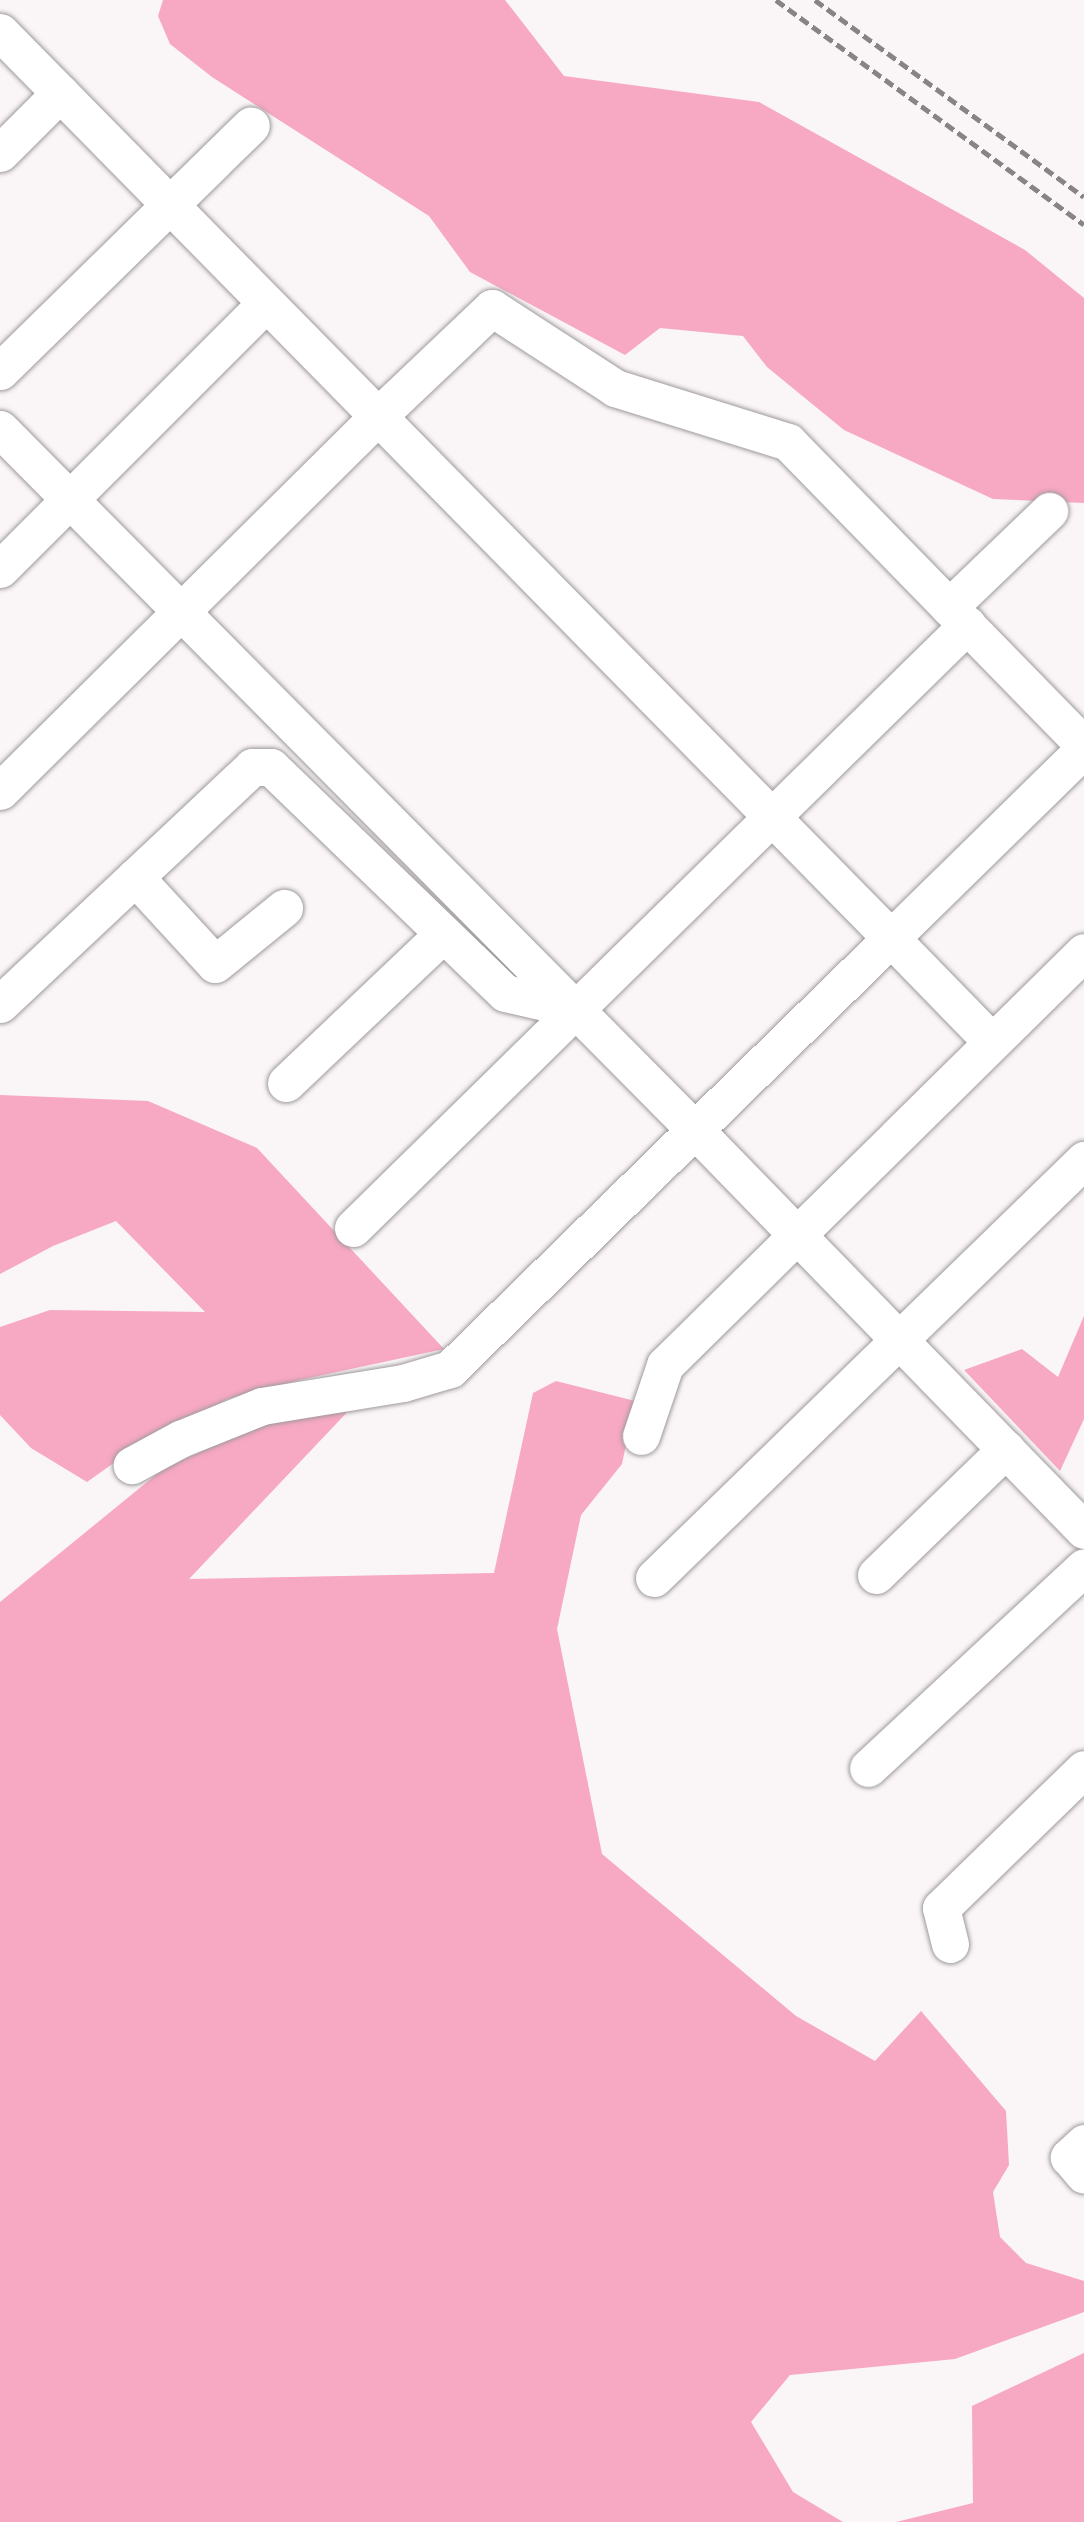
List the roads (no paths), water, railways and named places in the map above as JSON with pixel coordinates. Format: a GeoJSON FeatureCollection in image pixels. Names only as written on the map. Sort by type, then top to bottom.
{"type":"FeatureCollection","features":[{"type":"Feature","properties":{"kind":"street"},"geometry":{"type":"LineString","coordinates":[[0,32],[992,1042]]}},
{"type":"Feature","properties":{"kind":"street"},"geometry":{"type":"LineString","coordinates":[[0,153],[60,93]]}},
{"type":"Feature","properties":{"kind":"street"},"geometry":{"type":"LineString","coordinates":[[0,371],[251,125]]}},
{"type":"Feature","properties":{"kind":"street"},"geometry":{"type":"LineString","coordinates":[[0,569],[266,303]]}},
{"type":"Feature","properties":{"kind":"street"},"geometry":{"type":"LineString","coordinates":[[0,791],[378,416],[492,308],[615,388],[788,442],[1084,747],[450,1369],[402,1383],[262,1406],[180,1439],[132,1465]]}},
{"type":"Feature","properties":{"kind":"street"},"geometry":{"type":"LineString","coordinates":[[0,429],[695,1130],[1084,1530]]}},
{"type":"Feature","properties":{"kind":"street"},"geometry":{"type":"LineString","coordinates":[[353,1227],[772,817],[958,616],[1049,511]]}},
{"type":"Feature","properties":{"kind":"street"},"geometry":{"type":"LineString","coordinates":[[0,1004],[252,767],[271,767],[505,993],[575,1009]]}},
{"type":"Feature","properties":{"kind":"street"},"geometry":{"type":"LineString","coordinates":[[135,877],[215,964],[284,908]]}},
{"type":"Feature","properties":{"kind":"street"},"geometry":{"type":"LineString","coordinates":[[286,1083],[442,935]]}},
{"type":"Feature","properties":{"kind":"street"},"geometry":{"type":"LineString","coordinates":[[641,1436],[665,1365],[1084,952]]}},
{"type":"Feature","properties":{"kind":"street"},"geometry":{"type":"LineString","coordinates":[[654,1578],[1084,1160]]}},
{"type":"Feature","properties":{"kind":"street"},"geometry":{"type":"LineString","coordinates":[[876,1575],[1006,1449]]}},
{"type":"Feature","properties":{"kind":"street"},"geometry":{"type":"LineString","coordinates":[[868,1768],[1084,1567]]}},
{"type":"Feature","properties":{"kind":"street"},"geometry":{"type":"LineString","coordinates":[[950,1944],[941,1908],[1084,1769]]}},
{"type":"Feature","properties":{"kind":"street"},"geometry":{"type":"LineString","coordinates":[[1084,2143],[1069,2157],[1084,2175]]}},
{"type":"Feature","properties":{"kind":"railway"},"geometry":{"type":"LineString","coordinates":[[776,0],[1084,225]]}},
{"type":"Feature","properties":{"kind":"railway"},"geometry":{"type":"LineString","coordinates":[[815,0],[1084,197]]}}]}
